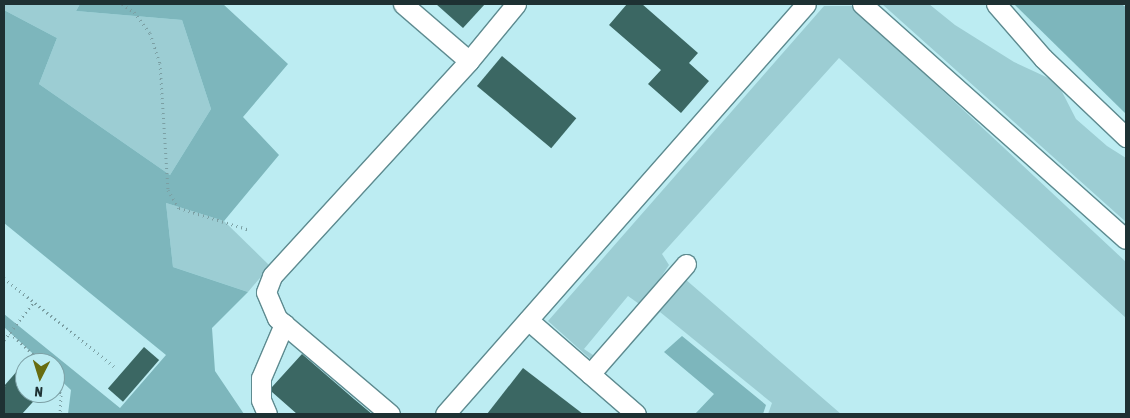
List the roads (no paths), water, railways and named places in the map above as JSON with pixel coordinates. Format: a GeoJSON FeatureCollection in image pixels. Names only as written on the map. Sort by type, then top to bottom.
{"type":"FeatureCollection","features":[{"type":"Feature","properties":{"kind":"street"},"geometry":{"type":"LineString","coordinates":[[403,4],[469,61]]}},
{"type":"Feature","properties":{"kind":"street"},"geometry":{"type":"LineString","coordinates":[[390,414],[277,318],[266,292],[272,276],[469,61],[516,4]]}},
{"type":"Feature","properties":{"kind":"street"},"geometry":{"type":"LineString","coordinates":[[444,414],[806,4]]}},
{"type":"Feature","properties":{"kind":"street"},"geometry":{"type":"LineString","coordinates":[[862,4],[1126,240]]}},
{"type":"Feature","properties":{"kind":"street"},"geometry":{"type":"LineString","coordinates":[[996,4],[1043,58],[1126,137]]}},
{"type":"Feature","properties":{"kind":"street"},"geometry":{"type":"LineString","coordinates":[[590,374],[686,264]]}},
{"type":"Feature","properties":{"kind":"street"},"geometry":{"type":"LineString","coordinates":[[528,320],[636,414]]}},
{"type":"Feature","properties":{"kind":"street"},"geometry":{"type":"LineString","coordinates":[[266,414],[261,400],[261,378],[284,324]]}}]}
